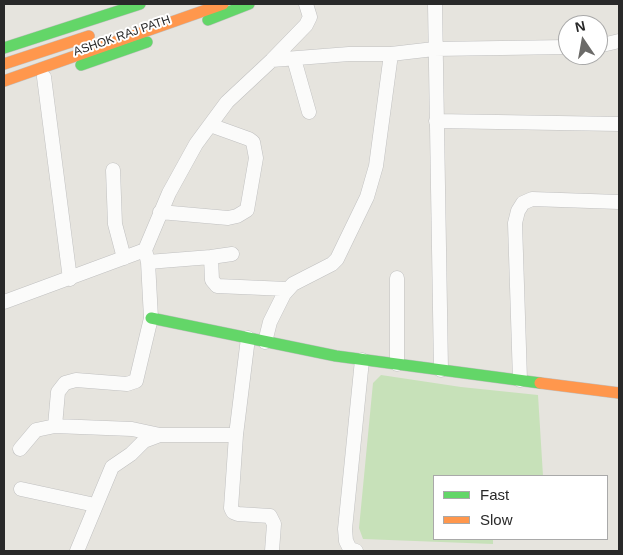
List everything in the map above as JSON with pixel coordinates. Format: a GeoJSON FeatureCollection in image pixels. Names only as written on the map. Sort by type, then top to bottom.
{"type":"FeatureCollection","features":[{"type":"Feature","properties":{"kind":"street"},"geometry":{"type":"LineString","coordinates":[[4,48],[140,4]]}},
{"type":"Feature","properties":{"kind":"street","name":"ASHOK RAJ PATH"},"geometry":{"type":"LineString","coordinates":[[4,81],[222,4]]}},
{"type":"Feature","properties":{"kind":"street","name":"ASHOK RAJ PATH"},"geometry":{"type":"LineString","coordinates":[[4,91],[249,4]]}},
{"type":"Feature","properties":{"kind":"street"},"geometry":{"type":"LineString","coordinates":[[55,426],[58,392],[65,383],[76,380],[127,384],[136,381],[150,318],[147,256],[160,212],[196,144],[238,89],[272,60],[306,25],[310,17],[306,4]]}},
{"type":"Feature","properties":{"kind":"street"},"geometry":{"type":"LineString","coordinates":[[435,4],[434,49],[441,370]]}},
{"type":"Feature","properties":{"kind":"street","name":"ASHOK RAJ PATH"},"geometry":{"type":"LineString","coordinates":[[4,64],[103,32]]}},
{"type":"Feature","properties":{"kind":"street"},"geometry":{"type":"LineString","coordinates":[[272,60],[349,54],[391,54],[434,49],[558,47]]}},
{"type":"Feature","properties":{"kind":"street"},"geometry":{"type":"LineString","coordinates":[[265,342],[270,322],[288,289],[337,259],[367,197],[376,166],[391,54]]}},
{"type":"Feature","properties":{"kind":"street"},"geometry":{"type":"LineString","coordinates":[[294,59],[309,112]]}},
{"type":"Feature","properties":{"kind":"street"},"geometry":{"type":"LineString","coordinates":[[44,77],[70,279]]}},
{"type":"Feature","properties":{"kind":"street"},"geometry":{"type":"LineString","coordinates":[[436,121],[619,124]]}},
{"type":"Feature","properties":{"kind":"street"},"geometry":{"type":"LineString","coordinates":[[160,212],[228,218],[237,216],[246,210],[256,158],[252,142],[250,139],[210,125]]}},
{"type":"Feature","properties":{"kind":"street"},"geometry":{"type":"LineString","coordinates":[[114,170],[115,224],[124,258]]}},
{"type":"Feature","properties":{"kind":"street"},"geometry":{"type":"LineString","coordinates":[[520,380],[516,223],[518,211],[523,203],[532,199],[619,202]]}},
{"type":"Feature","properties":{"kind":"street"},"geometry":{"type":"LineString","coordinates":[[4,302],[124,258],[147,256],[211,257],[232,254]]}},
{"type":"Feature","properties":{"kind":"street"},"geometry":{"type":"LineString","coordinates":[[211,257],[212,280],[216,286],[288,289]]}},
{"type":"Feature","properties":{"kind":"street"},"geometry":{"type":"LineString","coordinates":[[397,278],[397,364]]}},
{"type":"Feature","properties":{"kind":"street"},"geometry":{"type":"LineString","coordinates":[[150,318],[362,360],[619,393]]}},
{"type":"Feature","properties":{"kind":"street"},"geometry":{"type":"LineString","coordinates":[[248,338],[236,435],[231,508],[233,512],[238,514],[270,516],[274,524],[272,551]]}},
{"type":"Feature","properties":{"kind":"street"},"geometry":{"type":"LineString","coordinates":[[356,551],[350,549],[346,541],[345,529],[362,360]]}},
{"type":"Feature","properties":{"kind":"street"},"geometry":{"type":"LineString","coordinates":[[20,449],[36,430],[55,426],[132,429],[160,435],[236,435]]}},
{"type":"Feature","properties":{"kind":"street"},"geometry":{"type":"LineString","coordinates":[[76,551],[115,464],[131,454],[144,441],[160,435]]}},
{"type":"Feature","properties":{"kind":"street"},"geometry":{"type":"LineString","coordinates":[[21,488],[95,506]]}},
{"type":"Feature","properties":{"kind":"green space"},"geometry":{"type":"Polygon","coordinates":[[[381,375],[461,387],[538,395],[543,475],[433,475],[433,540],[493,540],[493,544],[363,539],[359,528],[373,383],[381,375]]]}},
{"type":"Feature","properties":{"kind":"traffic: fast"},"geometry":{"type":"LineString","coordinates":[[4,48],[140,4]]}},
{"type":"Feature","properties":{"kind":"traffic: fast"},"geometry":{"type":"LineString","coordinates":[[208,20],[249,4]]}},
{"type":"Feature","properties":{"kind":"traffic: fast"},"geometry":{"type":"LineString","coordinates":[[81,65],[147,42]]}},
{"type":"Feature","properties":{"kind":"traffic: fast"},"geometry":{"type":"LineString","coordinates":[[151,318],[336,356],[540,383]]}},
{"type":"Feature","properties":{"kind":"traffic: slow"},"geometry":{"type":"LineString","coordinates":[[4,81],[223,4]]}},
{"type":"Feature","properties":{"kind":"traffic: slow"},"geometry":{"type":"LineString","coordinates":[[4,64],[89,36]]}},
{"type":"Feature","properties":{"kind":"traffic: slow"},"geometry":{"type":"LineString","coordinates":[[540,383],[619,393]]}}]}
